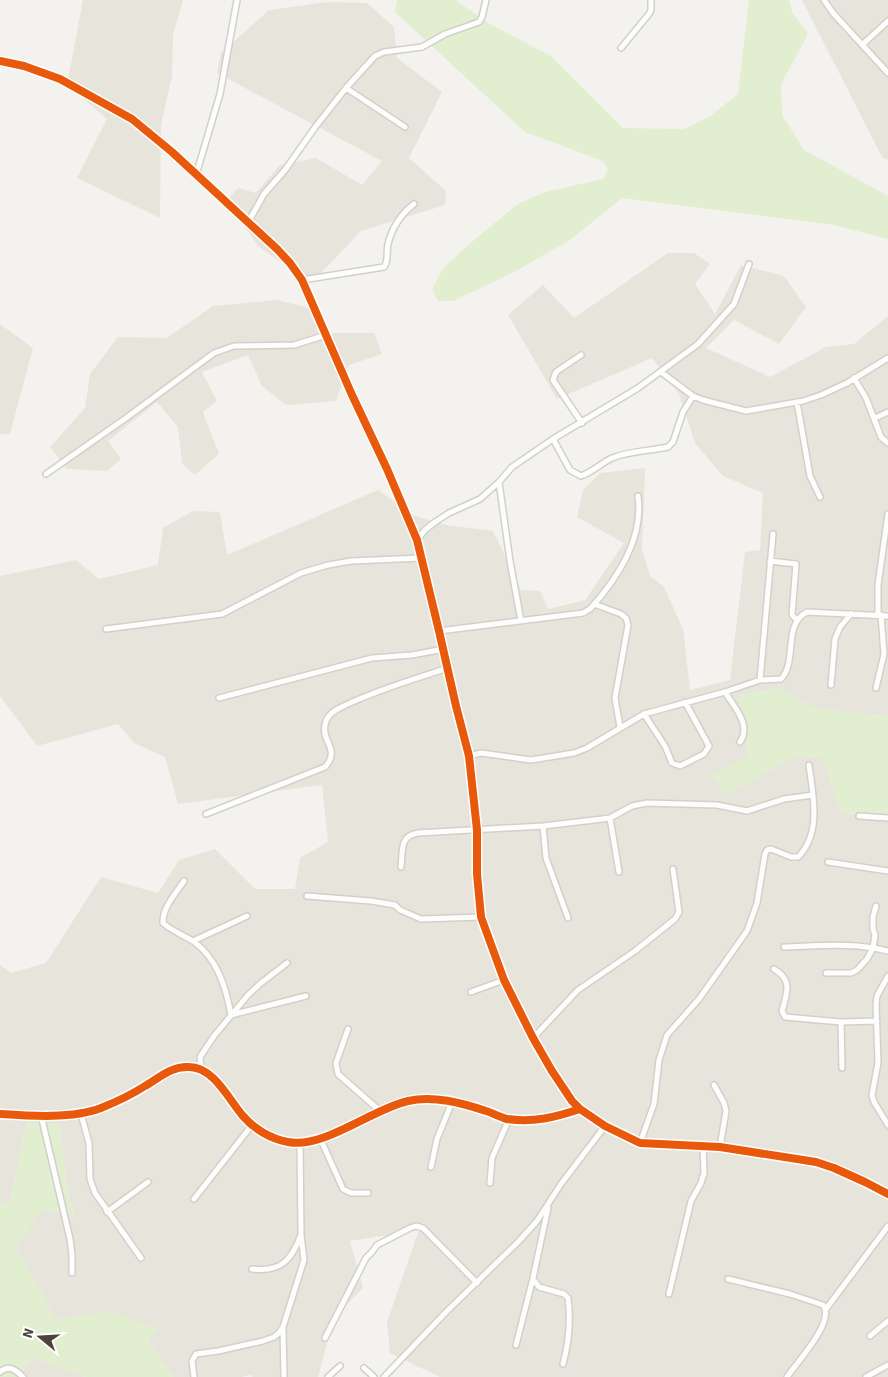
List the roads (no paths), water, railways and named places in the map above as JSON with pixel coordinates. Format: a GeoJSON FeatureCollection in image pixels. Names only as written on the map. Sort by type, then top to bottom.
{"type":"FeatureCollection","features":[{"type":"Feature","properties":{"kind":"street"},"geometry":{"type":"LineString","coordinates":[[196,175],[220,94],[237,0]]}},
{"type":"Feature","properties":{"kind":"street"},"geometry":{"type":"LineString","coordinates":[[249,225],[250,219],[264,194],[285,170],[346,88],[375,56],[384,52],[422,47],[445,34],[479,22],[486,0]]}},
{"type":"Feature","properties":{"kind":"street"},"geometry":{"type":"LineString","coordinates":[[621,48],[649,14],[651,0]]}},
{"type":"Feature","properties":{"kind":"street"},"geometry":{"type":"LineString","coordinates":[[825,1],[888,73]]}},
{"type":"Feature","properties":{"kind":"street"},"geometry":{"type":"LineString","coordinates":[[862,45],[888,21]]}},
{"type":"Feature","properties":{"kind":"street"},"geometry":{"type":"LineString","coordinates":[[0,61],[24,66],[60,79],[132,119],[150,132],[277,249],[302,280],[417,540],[469,756],[477,830],[477,874],[481,917],[504,980],[533,1038],[572,1101],[580,1109],[605,1126],[640,1143],[720,1147],[816,1162],[865,1182],[888,1194]]}},
{"type":"Feature","properties":{"kind":"street"},"geometry":{"type":"LineString","coordinates":[[346,88],[405,126]]}},
{"type":"Feature","properties":{"kind":"street"},"geometry":{"type":"LineString","coordinates":[[302,280],[384,267],[388,244],[393,231],[400,219],[414,204]]}},
{"type":"Feature","properties":{"kind":"street"},"geometry":{"type":"LineString","coordinates":[[417,540],[425,530],[449,513],[480,499],[512,467],[553,439],[638,388],[698,344],[734,304],[749,264]]}},
{"type":"Feature","properties":{"kind":"street"},"geometry":{"type":"LineString","coordinates":[[46,474],[219,350],[234,346],[294,345],[326,336]]}},
{"type":"Feature","properties":{"kind":"street"},"geometry":{"type":"LineString","coordinates":[[581,355],[556,372],[553,380],[582,423]]}},
{"type":"Feature","properties":{"kind":"street"},"geometry":{"type":"LineString","coordinates":[[660,372],[693,396],[746,411],[797,402],[821,395],[888,358]]}},
{"type":"Feature","properties":{"kind":"street"},"geometry":{"type":"LineString","coordinates":[[854,378],[866,398],[881,436],[888,442]]}},
{"type":"Feature","properties":{"kind":"street"},"geometry":{"type":"LineString","coordinates":[[553,439],[570,470],[581,476],[625,454],[668,447],[673,442],[683,412],[693,396]]}},
{"type":"Feature","properties":{"kind":"street"},"geometry":{"type":"LineString","coordinates":[[797,402],[810,476],[820,497]]}},
{"type":"Feature","properties":{"kind":"street"},"geometry":{"type":"LineString","coordinates":[[875,418],[888,412]]}},
{"type":"Feature","properties":{"kind":"street"},"geometry":{"type":"LineString","coordinates":[[499,482],[521,621]]}},
{"type":"Feature","properties":{"kind":"street"},"geometry":{"type":"LineString","coordinates":[[439,631],[583,613],[594,604],[626,560],[633,542],[640,510],[638,496]]}},
{"type":"Feature","properties":{"kind":"street"},"geometry":{"type":"LineString","coordinates":[[876,688],[884,654],[879,615],[878,586],[887,536],[888,514]]}},
{"type":"Feature","properties":{"kind":"street"},"geometry":{"type":"LineString","coordinates":[[760,680],[773,534]]}},
{"type":"Feature","properties":{"kind":"street"},"geometry":{"type":"LineString","coordinates":[[106,629],[222,614],[300,573],[328,564],[351,560],[421,558]]}},
{"type":"Feature","properties":{"kind":"street"},"geometry":{"type":"LineString","coordinates":[[770,561],[796,564],[792,615],[798,620]]}},
{"type":"Feature","properties":{"kind":"street"},"geometry":{"type":"LineString","coordinates":[[594,604],[621,614],[626,618],[628,625],[615,698],[620,728]]}},
{"type":"Feature","properties":{"kind":"street"},"geometry":{"type":"LineString","coordinates":[[469,756],[481,753],[531,760],[574,753],[587,748],[644,714],[725,692],[760,680],[776,681],[780,679],[786,674],[794,627],[798,620],[808,612],[888,616]]}},
{"type":"Feature","properties":{"kind":"street"},"geometry":{"type":"LineString","coordinates":[[831,685],[835,639],[840,627],[851,614]]}},
{"type":"Feature","properties":{"kind":"street"},"geometry":{"type":"LineString","coordinates":[[219,698],[372,658],[412,655],[444,649]]}},
{"type":"Feature","properties":{"kind":"street"},"geometry":{"type":"LineString","coordinates":[[206,814],[325,767],[331,760],[332,754],[324,726],[328,718],[336,710],[387,687],[448,668]]}},
{"type":"Feature","properties":{"kind":"street"},"geometry":{"type":"LineString","coordinates":[[725,692],[743,721],[745,736],[740,742]]}},
{"type":"Feature","properties":{"kind":"street"},"geometry":{"type":"LineString","coordinates":[[644,714],[665,746],[672,762],[680,766],[704,754],[709,746],[686,702]]}},
{"type":"Feature","properties":{"kind":"street"},"geometry":{"type":"LineString","coordinates":[[640,1143],[654,1104],[659,1060],[667,1036],[699,999],[747,930],[757,903],[762,862],[767,850],[771,849],[791,857],[798,857],[802,853],[812,831],[815,818],[810,765]]}},
{"type":"Feature","properties":{"kind":"street"},"geometry":{"type":"LineString","coordinates":[[401,867],[403,844],[410,834],[543,826],[610,818],[632,806],[647,803],[717,804],[746,811],[784,799],[813,794]]}},
{"type":"Feature","properties":{"kind":"street"},"geometry":{"type":"LineString","coordinates":[[859,816],[888,818]]}},
{"type":"Feature","properties":{"kind":"street"},"geometry":{"type":"LineString","coordinates":[[610,818],[619,872]]}},
{"type":"Feature","properties":{"kind":"street"},"geometry":{"type":"LineString","coordinates":[[543,826],[546,858],[568,918]]}},
{"type":"Feature","properties":{"kind":"street"},"geometry":{"type":"LineString","coordinates":[[828,862],[888,870]]}},
{"type":"Feature","properties":{"kind":"street"},"geometry":{"type":"LineString","coordinates":[[533,1038],[578,990],[635,951],[675,919],[679,912],[673,869]]}},
{"type":"Feature","properties":{"kind":"street"},"geometry":{"type":"LineString","coordinates":[[184,881],[165,910],[163,923],[193,941],[208,954],[227,992],[231,1014]]}},
{"type":"Feature","properties":{"kind":"street"},"geometry":{"type":"LineString","coordinates":[[307,896],[371,901],[395,905],[400,910],[422,919],[481,917]]}},
{"type":"Feature","properties":{"kind":"street"},"geometry":{"type":"LineString","coordinates":[[826,973],[851,972],[857,970],[867,960],[873,948],[875,935],[873,917],[876,906]]}},
{"type":"Feature","properties":{"kind":"street"},"geometry":{"type":"LineString","coordinates":[[193,941],[247,916]]}},
{"type":"Feature","properties":{"kind":"street"},"geometry":{"type":"LineString","coordinates":[[784,947],[844,946],[888,951]]}},
{"type":"Feature","properties":{"kind":"street"},"geometry":{"type":"LineString","coordinates":[[201,1070],[200,1056],[231,1014],[261,982],[287,963]]}},
{"type":"Feature","properties":{"kind":"street"},"geometry":{"type":"LineString","coordinates":[[774,969],[782,974],[787,982],[787,991],[782,1011],[785,1017],[841,1022],[877,1021]]}},
{"type":"Feature","properties":{"kind":"street"},"geometry":{"type":"LineString","coordinates":[[888,976],[877,996],[878,1062],[872,1095],[874,1102],[888,1125]]}},
{"type":"Feature","properties":{"kind":"street"},"geometry":{"type":"LineString","coordinates":[[471,992],[504,980]]}},
{"type":"Feature","properties":{"kind":"street"},"geometry":{"type":"LineString","coordinates":[[231,1014],[306,996]]}},
{"type":"Feature","properties":{"kind":"street"},"geometry":{"type":"LineString","coordinates":[[841,1022],[842,1068]]}},
{"type":"Feature","properties":{"kind":"street"},"geometry":{"type":"LineString","coordinates":[[348,1029],[336,1063],[338,1074],[380,1111]]}},
{"type":"Feature","properties":{"kind":"street"},"geometry":{"type":"LineString","coordinates":[[0,1114],[80,1114],[99,1109],[126,1098],[167,1072],[179,1067],[191,1067],[201,1070],[226,1091],[242,1115],[252,1125],[275,1138],[289,1142],[320,1138],[380,1111],[407,1101],[423,1099],[452,1102],[509,1119],[551,1119],[580,1109]]}},
{"type":"Feature","properties":{"kind":"street"},"geometry":{"type":"LineString","coordinates":[[714,1085],[724,1103],[726,1111],[720,1147]]}},
{"type":"Feature","properties":{"kind":"street"},"geometry":{"type":"LineString","coordinates":[[431,1167],[437,1139],[452,1102]]}},
{"type":"Feature","properties":{"kind":"street"},"geometry":{"type":"LineString","coordinates":[[80,1114],[89,1143],[90,1180],[95,1193],[141,1258]]}},
{"type":"Feature","properties":{"kind":"street"},"geometry":{"type":"LineString","coordinates":[[41,1115],[70,1239],[72,1273]]}},
{"type":"Feature","properties":{"kind":"street"},"geometry":{"type":"LineString","coordinates":[[490,1183],[492,1158],[509,1119]]}},
{"type":"Feature","properties":{"kind":"street"},"geometry":{"type":"LineString","coordinates":[[194,1199],[252,1125]]}},
{"type":"Feature","properties":{"kind":"street"},"geometry":{"type":"LineString","coordinates":[[384,1377],[447,1311],[518,1242],[548,1205],[560,1184],[605,1126]]}},
{"type":"Feature","properties":{"kind":"street"},"geometry":{"type":"LineString","coordinates":[[320,1138],[343,1189],[351,1194],[368,1193]]}},
{"type":"Feature","properties":{"kind":"street"},"geometry":{"type":"LineString","coordinates":[[194,1377],[192,1361],[196,1354],[218,1351],[268,1339],[279,1333],[283,1326],[304,1260],[300,1142]]}},
{"type":"Feature","properties":{"kind":"street"},"geometry":{"type":"LineString","coordinates":[[669,1294],[691,1201],[704,1173],[703,1146]]}},
{"type":"Feature","properties":{"kind":"street"},"geometry":{"type":"LineString","coordinates":[[107,1212],[148,1182]]}},
{"type":"Feature","properties":{"kind":"street"},"geometry":{"type":"LineString","coordinates":[[516,1345],[533,1278],[548,1205]]}},
{"type":"Feature","properties":{"kind":"street"},"geometry":{"type":"LineString","coordinates":[[326,1338],[366,1258],[377,1246],[410,1228],[416,1226],[422,1228],[477,1283]]}},
{"type":"Feature","properties":{"kind":"street"},"geometry":{"type":"LineString","coordinates":[[787,1377],[819,1333],[826,1309],[888,1226]]}},
{"type":"Feature","properties":{"kind":"street"},"geometry":{"type":"LineString","coordinates":[[252,1269],[275,1268],[285,1263],[292,1256],[302,1235]]}},
{"type":"Feature","properties":{"kind":"street"},"geometry":{"type":"LineString","coordinates":[[533,1278],[539,1287],[564,1294],[568,1298],[570,1333],[563,1364]]}},
{"type":"Feature","properties":{"kind":"street"},"geometry":{"type":"LineString","coordinates":[[728,1279],[790,1294],[823,1305],[826,1309]]}},
{"type":"Feature","properties":{"kind":"street"},"geometry":{"type":"LineString","coordinates":[[870,1336],[888,1321]]}},
{"type":"Feature","properties":{"kind":"street"},"geometry":{"type":"LineString","coordinates":[[283,1326],[284,1377]]}},
{"type":"Feature","properties":{"kind":"street"},"geometry":{"type":"LineString","coordinates":[[866,1377],[888,1365]]}},
{"type":"Feature","properties":{"kind":"street"},"geometry":{"type":"LineString","coordinates":[[328,1377],[340,1366]]}},
{"type":"Feature","properties":{"kind":"street"},"geometry":{"type":"LineString","coordinates":[[0,1372],[13,1368],[22,1377]]}},
{"type":"Feature","properties":{"kind":"street"},"geometry":{"type":"LineString","coordinates":[[364,1368],[374,1377]]}}]}
